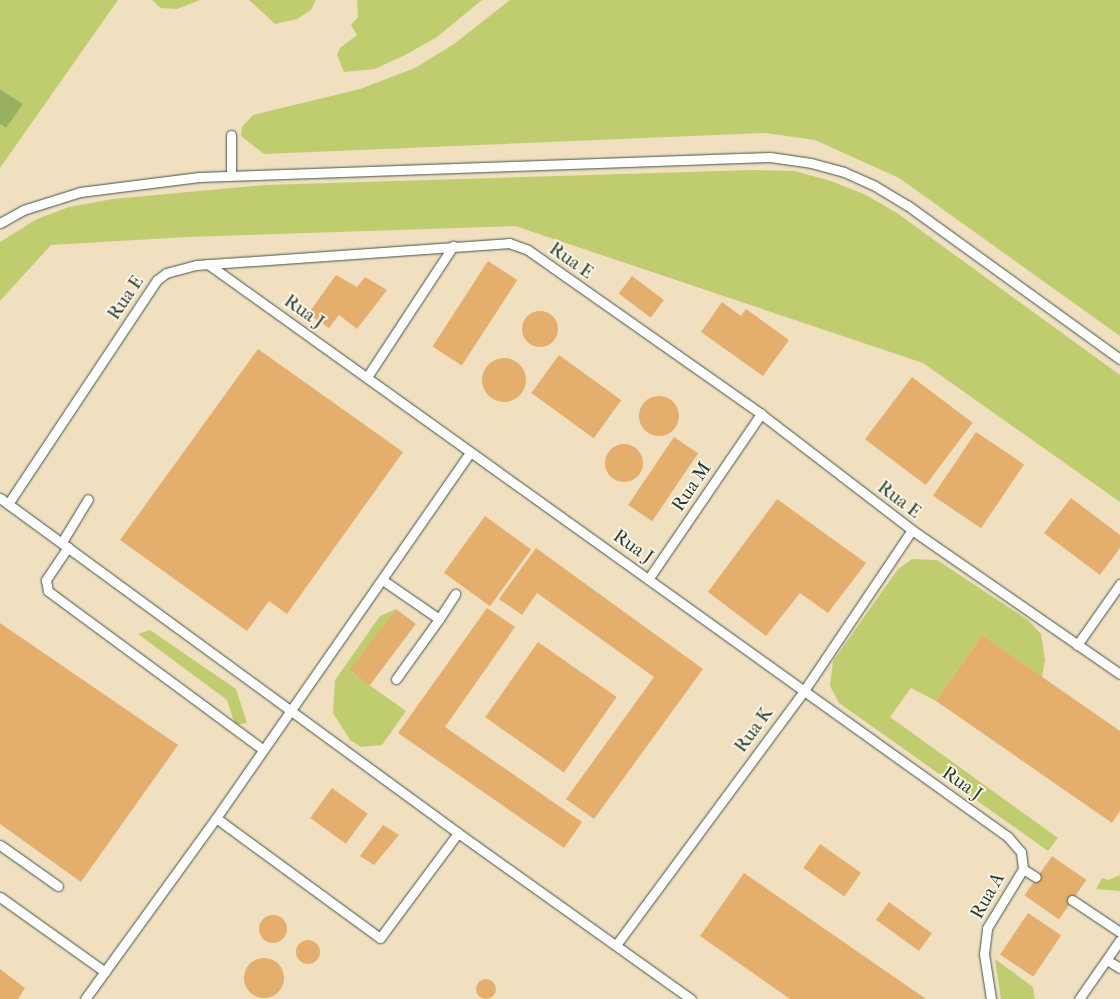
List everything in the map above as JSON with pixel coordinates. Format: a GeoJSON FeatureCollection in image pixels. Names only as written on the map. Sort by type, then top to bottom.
{"type":"FeatureCollection","features":[{"type":"Feature","properties":{"kind":"lane"},"geometry":{"type":"LineString","coordinates":[[231,135],[231,175]]}},
{"type":"Feature","properties":{"kind":"lane"},"geometry":{"type":"LineString","coordinates":[[0,223],[23,210],[80,192],[133,183],[231,175],[770,157],[811,163],[844,172],[907,205],[1120,358]]}},
{"type":"Feature","properties":{"kind":"lane","name":"Rua E"},"geometry":{"type":"LineString","coordinates":[[4,501],[157,280],[184,266],[509,243],[521,246],[760,414],[912,530],[1120,674]]}},
{"type":"Feature","properties":{"kind":"lane"},"geometry":{"type":"LineString","coordinates":[[367,377],[453,246]]}},
{"type":"Feature","properties":{"kind":"lane","name":"Rua J"},"geometry":{"type":"LineString","coordinates":[[208,264],[470,453],[650,578],[803,692],[1008,837],[1021,852],[1023,869]]}},
{"type":"Feature","properties":{"kind":"lane","name":"Rua M"},"geometry":{"type":"LineString","coordinates":[[650,578],[760,414]]}},
{"type":"Feature","properties":{"kind":"lane"},"geometry":{"type":"LineString","coordinates":[[86,999],[216,818],[289,710],[384,581],[470,453]]}},
{"type":"Feature","properties":{"kind":"lane"},"geometry":{"type":"LineString","coordinates":[[88,499],[46,580],[48,591],[262,749]]}},
{"type":"Feature","properties":{"kind":"lane"},"geometry":{"type":"LineString","coordinates":[[4,501],[458,834],[691,999]]}},
{"type":"Feature","properties":{"kind":"lane","name":"Rua K"},"geometry":{"type":"LineString","coordinates":[[616,945],[803,692],[912,530]]}},
{"type":"Feature","properties":{"kind":"lane"},"geometry":{"type":"LineString","coordinates":[[384,581],[439,619]]}},
{"type":"Feature","properties":{"kind":"lane"},"geometry":{"type":"LineString","coordinates":[[1078,645],[1120,584]]}},
{"type":"Feature","properties":{"kind":"lane"},"geometry":{"type":"LineString","coordinates":[[396,679],[455,594]]}},
{"type":"Feature","properties":{"kind":"lane"},"geometry":{"type":"LineString","coordinates":[[216,818],[380,938],[458,834]]}},
{"type":"Feature","properties":{"kind":"lane"},"geometry":{"type":"LineString","coordinates":[[0,846],[58,886]]}},
{"type":"Feature","properties":{"kind":"lane"},"geometry":{"type":"LineString","coordinates":[[1023,869],[1036,876]]}},
{"type":"Feature","properties":{"kind":"lane","name":"Rua A"},"geometry":{"type":"LineString","coordinates":[[991,999],[984,954],[987,928],[1023,869]]}},
{"type":"Feature","properties":{"kind":"lane"},"geometry":{"type":"LineString","coordinates":[[0,897],[105,972]]}},
{"type":"Feature","properties":{"kind":"lane"},"geometry":{"type":"LineString","coordinates":[[1072,900],[1120,932]]}},
{"type":"Feature","properties":{"kind":"lane"},"geometry":{"type":"LineString","coordinates":[[1079,999],[1120,940]]}},
{"type":"Feature","properties":{"kind":"lane"},"geometry":{"type":"LineString","coordinates":[[1107,960],[1120,968]]}},
{"type":"Feature","properties":{"kind":"green space"},"geometry":{"type":"Polygon","coordinates":[[[0,0],[118,0],[0,168],[0,124],[5,128],[23,104],[0,89],[0,0]]]}},
{"type":"Feature","properties":{"kind":"green space"},"geometry":{"type":"Polygon","coordinates":[[[152,0],[200,0],[177,9],[161,8],[152,0]]]}},
{"type":"Feature","properties":{"kind":"green space"},"geometry":{"type":"Polygon","coordinates":[[[249,0],[316,0],[311,10],[297,19],[275,24],[249,0]]]}},
{"type":"Feature","properties":{"kind":"green space"},"geometry":{"type":"Polygon","coordinates":[[[357,0],[482,0],[437,37],[407,54],[375,69],[344,72],[337,55],[340,48],[357,35],[351,25],[358,17],[357,0]]]}},
{"type":"Feature","properties":{"kind":"green space"},"geometry":{"type":"Polygon","coordinates":[[[510,0],[1120,0],[1120,336],[899,178],[815,140],[765,133],[264,154],[241,136],[242,127],[253,115],[360,89],[415,68],[454,44],[510,0]]]}},
{"type":"Feature","properties":{"kind":"green space"},"geometry":{"type":"Polygon","coordinates":[[[0,89],[23,104],[6,128],[0,124],[0,89]]]}},
{"type":"Feature","properties":{"kind":"green space"},"geometry":{"type":"Polygon","coordinates":[[[754,170],[794,171],[828,180],[864,194],[897,213],[1120,375],[1120,502],[923,363],[515,226],[187,237],[51,245],[0,301],[0,242],[37,219],[69,207],[113,199],[265,185],[754,170]]]}},
{"type":"Feature","properties":{"kind":"green space"},"geometry":{"type":"Polygon","coordinates":[[[912,559],[937,560],[1028,620],[1041,634],[1045,660],[1042,677],[982,635],[936,701],[911,688],[890,717],[1058,838],[1048,851],[839,703],[830,686],[833,661],[898,569],[912,559]]]}},
{"type":"Feature","properties":{"kind":"green space"},"geometry":{"type":"Polygon","coordinates":[[[396,609],[351,672],[406,711],[382,745],[361,747],[350,740],[333,713],[335,680],[380,616],[396,609]]]}},
{"type":"Feature","properties":{"kind":"green space"},"geometry":{"type":"Polygon","coordinates":[[[150,630],[236,689],[247,723],[235,725],[227,700],[138,634],[150,630]]]}},
{"type":"Feature","properties":{"kind":"green space"},"geometry":{"type":"Polygon","coordinates":[[[1120,875],[1120,891],[1096,889],[1102,878],[1108,880],[1120,875]]]}},
{"type":"Feature","properties":{"kind":"green space"},"geometry":{"type":"Polygon","coordinates":[[[995,959],[1033,987],[1035,999],[1001,999],[995,959]]]}},
{"type":"Feature","properties":{"kind":"building"},"geometry":{"type":"Polygon","coordinates":[[[488,261],[517,280],[462,366],[432,347],[488,261]]]}},
{"type":"Feature","properties":{"kind":"building"},"geometry":{"type":"Polygon","coordinates":[[[336,275],[357,287],[365,277],[387,290],[357,329],[339,315],[329,328],[308,314],[336,275]]]}},
{"type":"Feature","properties":{"kind":"building"},"geometry":{"type":"Polygon","coordinates":[[[632,276],[664,300],[651,318],[619,294],[632,276]]]}},
{"type":"Feature","properties":{"kind":"building"},"geometry":{"type":"Polygon","coordinates":[[[722,302],[741,316],[746,309],[789,340],[763,376],[701,332],[722,302]]]}},
{"type":"Feature","properties":{"kind":"building"},"geometry":{"type":"Polygon","coordinates":[[[540,311],[552,317],[558,329],[552,341],[540,347],[528,341],[522,329],[528,317],[540,311]]]}},
{"type":"Feature","properties":{"kind":"building"},"geometry":{"type":"Polygon","coordinates":[[[258,349],[403,452],[287,614],[269,601],[247,631],[120,540],[258,349]]]}},
{"type":"Feature","properties":{"kind":"building"},"geometry":{"type":"Polygon","coordinates":[[[559,355],[621,400],[594,438],[531,393],[559,355]]]}},
{"type":"Feature","properties":{"kind":"building"},"geometry":{"type":"Polygon","coordinates":[[[508,358],[520,364],[525,371],[525,389],[520,396],[513,401],[500,402],[492,399],[485,392],[482,376],[485,368],[492,361],[508,358]]]}},
{"type":"Feature","properties":{"kind":"building"},"geometry":{"type":"Polygon","coordinates":[[[912,377],[973,423],[926,485],[865,439],[912,377]]]}},
{"type":"Feature","properties":{"kind":"building"},"geometry":{"type":"Polygon","coordinates":[[[663,396],[670,399],[676,405],[679,416],[678,424],[670,433],[663,436],[655,436],[648,433],[640,424],[639,412],[642,405],[651,397],[663,396]]]}},
{"type":"Feature","properties":{"kind":"building"},"geometry":{"type":"Polygon","coordinates":[[[976,432],[1024,464],[981,528],[933,496],[976,432]]]}},
{"type":"Feature","properties":{"kind":"building"},"geometry":{"type":"Polygon","coordinates":[[[674,437],[698,453],[652,521],[628,505],[674,437]]]}},
{"type":"Feature","properties":{"kind":"building"},"geometry":{"type":"Polygon","coordinates":[[[624,444],[638,449],[643,463],[638,477],[624,482],[610,477],[605,463],[610,449],[624,444]]]}},
{"type":"Feature","properties":{"kind":"building"},"geometry":{"type":"Polygon","coordinates":[[[1071,498],[1120,535],[1120,548],[1100,575],[1044,533],[1071,498]]]}},
{"type":"Feature","properties":{"kind":"building"},"geometry":{"type":"Polygon","coordinates":[[[777,499],[866,563],[828,613],[800,593],[766,636],[708,592],[777,499]]]}},
{"type":"Feature","properties":{"kind":"building"},"geometry":{"type":"Polygon","coordinates":[[[485,516],[531,550],[490,606],[444,573],[485,516]]]}},
{"type":"Feature","properties":{"kind":"building"},"geometry":{"type":"Polygon","coordinates":[[[536,548],[703,669],[594,819],[566,799],[654,677],[537,593],[522,615],[499,599],[536,548]]]}},
{"type":"Feature","properties":{"kind":"building"},"geometry":{"type":"Polygon","coordinates":[[[487,608],[515,627],[445,727],[582,822],[564,848],[398,733],[487,608]]]}},
{"type":"Feature","properties":{"kind":"building"},"geometry":{"type":"Polygon","coordinates":[[[396,609],[416,624],[370,686],[350,670],[396,609]]]}},
{"type":"Feature","properties":{"kind":"building"},"geometry":{"type":"Polygon","coordinates":[[[0,623],[178,745],[81,882],[0,824],[0,623]]]}},
{"type":"Feature","properties":{"kind":"building"},"geometry":{"type":"Polygon","coordinates":[[[982,635],[1120,731],[1120,811],[1112,823],[936,701],[982,635]]]}},
{"type":"Feature","properties":{"kind":"building"},"geometry":{"type":"Polygon","coordinates":[[[538,642],[617,697],[564,772],[485,717],[538,642]]]}},
{"type":"Feature","properties":{"kind":"building"},"geometry":{"type":"Polygon","coordinates":[[[332,788],[368,814],[346,844],[310,818],[332,788]]]}},
{"type":"Feature","properties":{"kind":"building"},"geometry":{"type":"Polygon","coordinates":[[[383,825],[399,835],[374,865],[360,856],[383,825]]]}},
{"type":"Feature","properties":{"kind":"building"},"geometry":{"type":"Polygon","coordinates":[[[820,844],[861,873],[844,896],[803,868],[820,844]]]}},
{"type":"Feature","properties":{"kind":"building"},"geometry":{"type":"Polygon","coordinates":[[[1052,856],[1086,880],[1059,919],[1024,895],[1052,856]]]}},
{"type":"Feature","properties":{"kind":"building"},"geometry":{"type":"Polygon","coordinates":[[[744,873],[926,999],[790,999],[700,936],[744,873]]]}},
{"type":"Feature","properties":{"kind":"building"},"geometry":{"type":"Polygon","coordinates":[[[889,902],[932,933],[919,951],[876,920],[889,902]]]}},
{"type":"Feature","properties":{"kind":"building"},"geometry":{"type":"Polygon","coordinates":[[[1028,913],[1061,935],[1033,977],[1000,954],[1028,913]]]}},
{"type":"Feature","properties":{"kind":"building"},"geometry":{"type":"Polygon","coordinates":[[[273,915],[283,919],[287,929],[283,939],[273,943],[263,939],[259,929],[263,919],[273,915]]]}},
{"type":"Feature","properties":{"kind":"building"},"geometry":{"type":"Polygon","coordinates":[[[308,940],[317,943],[320,952],[317,961],[308,964],[299,961],[296,952],[299,943],[308,940]]]}},
{"type":"Feature","properties":{"kind":"building"},"geometry":{"type":"Polygon","coordinates":[[[264,958],[278,964],[284,978],[278,992],[264,998],[250,992],[244,978],[250,964],[264,958]]]}},
{"type":"Feature","properties":{"kind":"building"},"geometry":{"type":"Polygon","coordinates":[[[0,969],[25,988],[18,999],[0,999],[0,969]]]}},
{"type":"Feature","properties":{"kind":"building"},"geometry":{"type":"Polygon","coordinates":[[[486,979],[493,982],[496,989],[493,996],[486,999],[479,996],[476,989],[479,982],[486,979]]]}}]}
